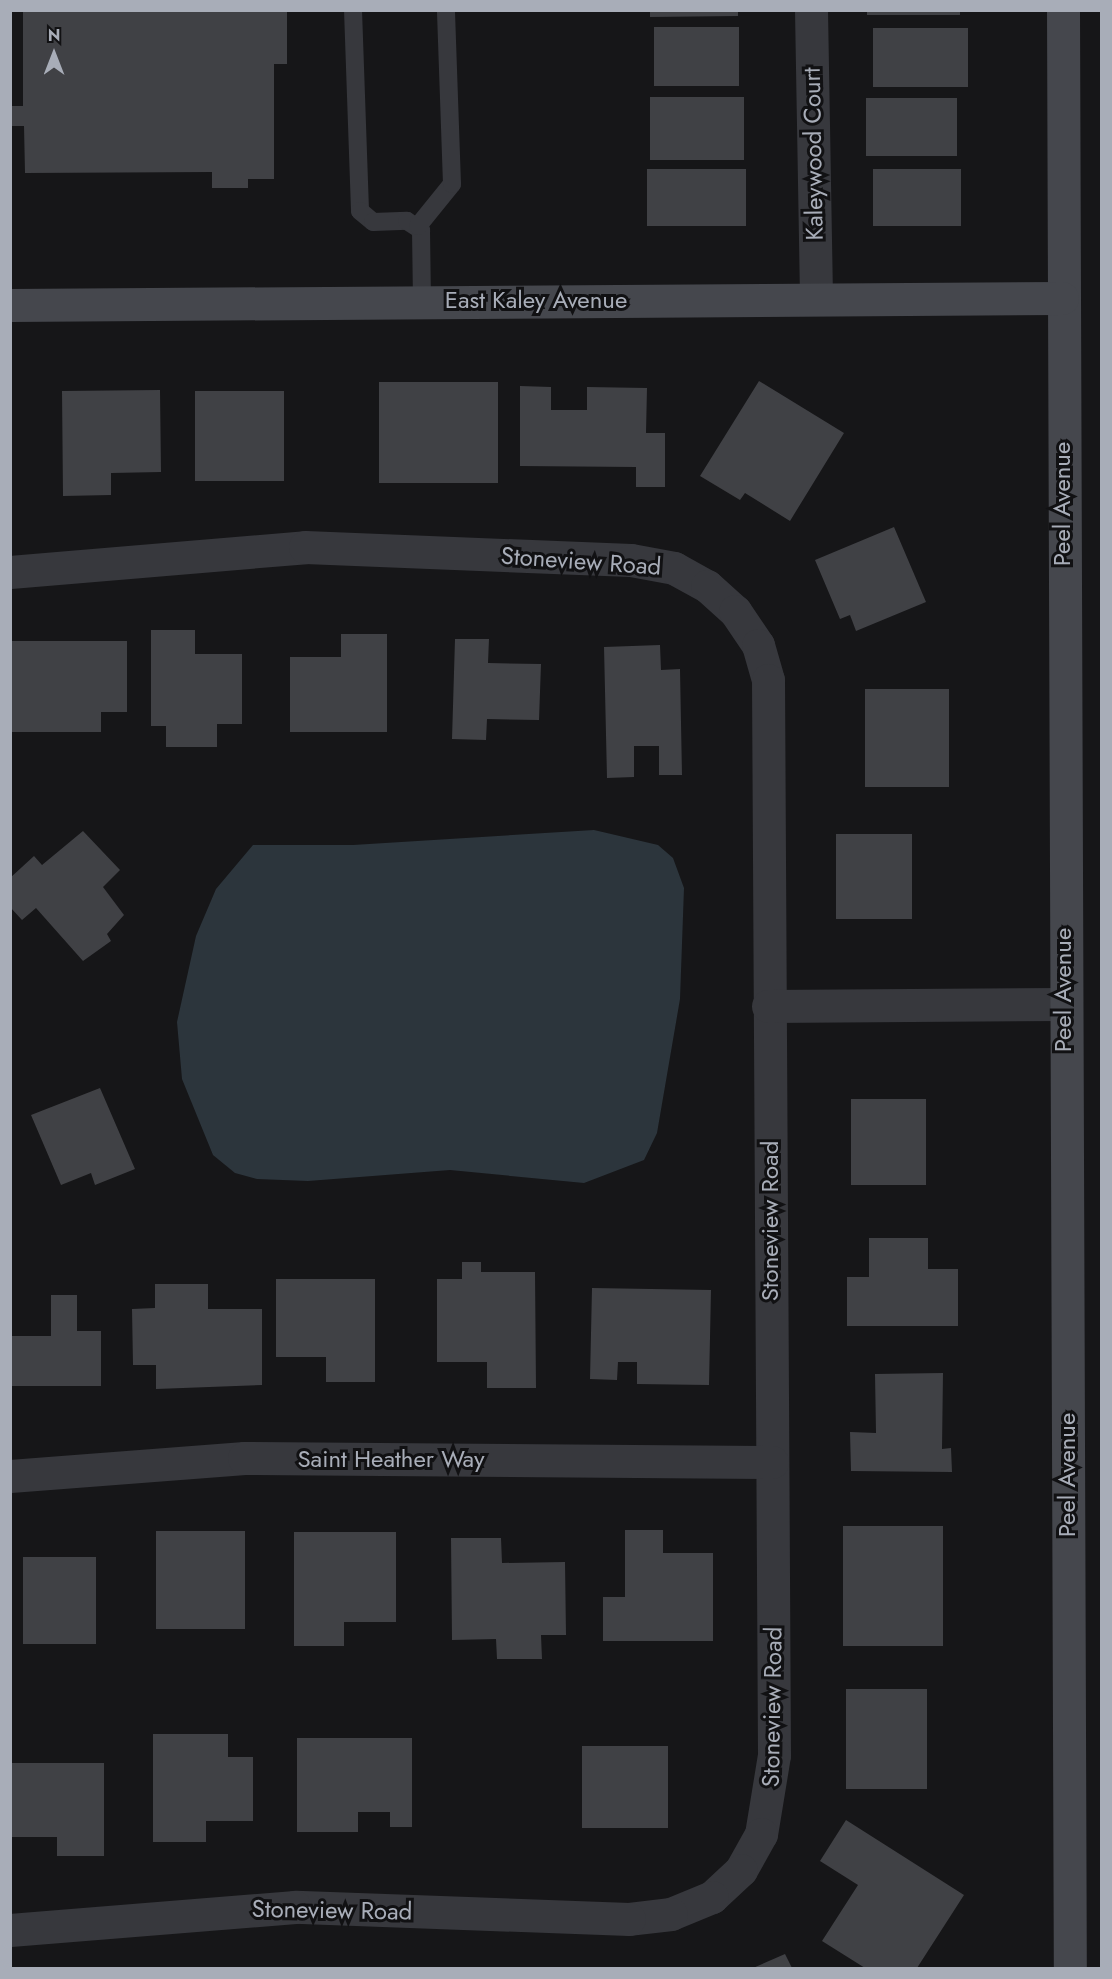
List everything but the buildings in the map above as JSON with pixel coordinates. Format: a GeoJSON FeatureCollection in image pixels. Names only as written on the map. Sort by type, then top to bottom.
{"type":"FeatureCollection","features":[{"type":"Feature","properties":{"kind":"street","name":"Kaleywood Court"},"geometry":{"type":"LineString","coordinates":[[811,10],[816,298]]}},
{"type":"Feature","properties":{"kind":"street","name":"Peel Avenue"},"geometry":{"type":"LineString","coordinates":[[1063,10],[1063,1004],[1070,1968]]}},
{"type":"Feature","properties":{"kind":"street","name":"East Kaley Avenue"},"geometry":{"type":"LineString","coordinates":[[10,305],[1062,298]]}},
{"type":"Feature","properties":{"kind":"street","name":"Stoneview Road"},"geometry":{"type":"LineString","coordinates":[[10,572],[305,548],[631,560],[674,568],[707,586],[735,611],[758,645],[768,680],[772,1462],[771,1798],[761,1834],[741,1870],[712,1897],[671,1914],[629,1919],[295,1906],[10,1930]]}},
{"type":"Feature","properties":{"kind":"street"},"geometry":{"type":"LineString","coordinates":[[768,1006],[1063,1004]]}},
{"type":"Feature","properties":{"kind":"street","name":"Saint Heather Way"},"geometry":{"type":"LineString","coordinates":[[10,1476],[244,1458],[772,1462]]}},
{"type":"Feature","properties":{"kind":"lane"},"geometry":{"type":"LineString","coordinates":[[353,10],[360,211],[373,222],[417,226]]}},
{"type":"Feature","properties":{"kind":"lane"},"geometry":{"type":"LineString","coordinates":[[422,301],[417,226],[452,184],[446,10]]}},
{"type":"Feature","properties":{"kind":"shaded area"},"geometry":{"type":"Polygon","coordinates":[[[594,830],[658,845],[673,858],[684,888],[680,999],[657,1133],[644,1160],[584,1183],[450,1170],[308,1181],[257,1179],[235,1173],[213,1155],[182,1079],[177,1022],[196,936],[216,889],[253,845],[353,845],[594,830]]]}}]}
